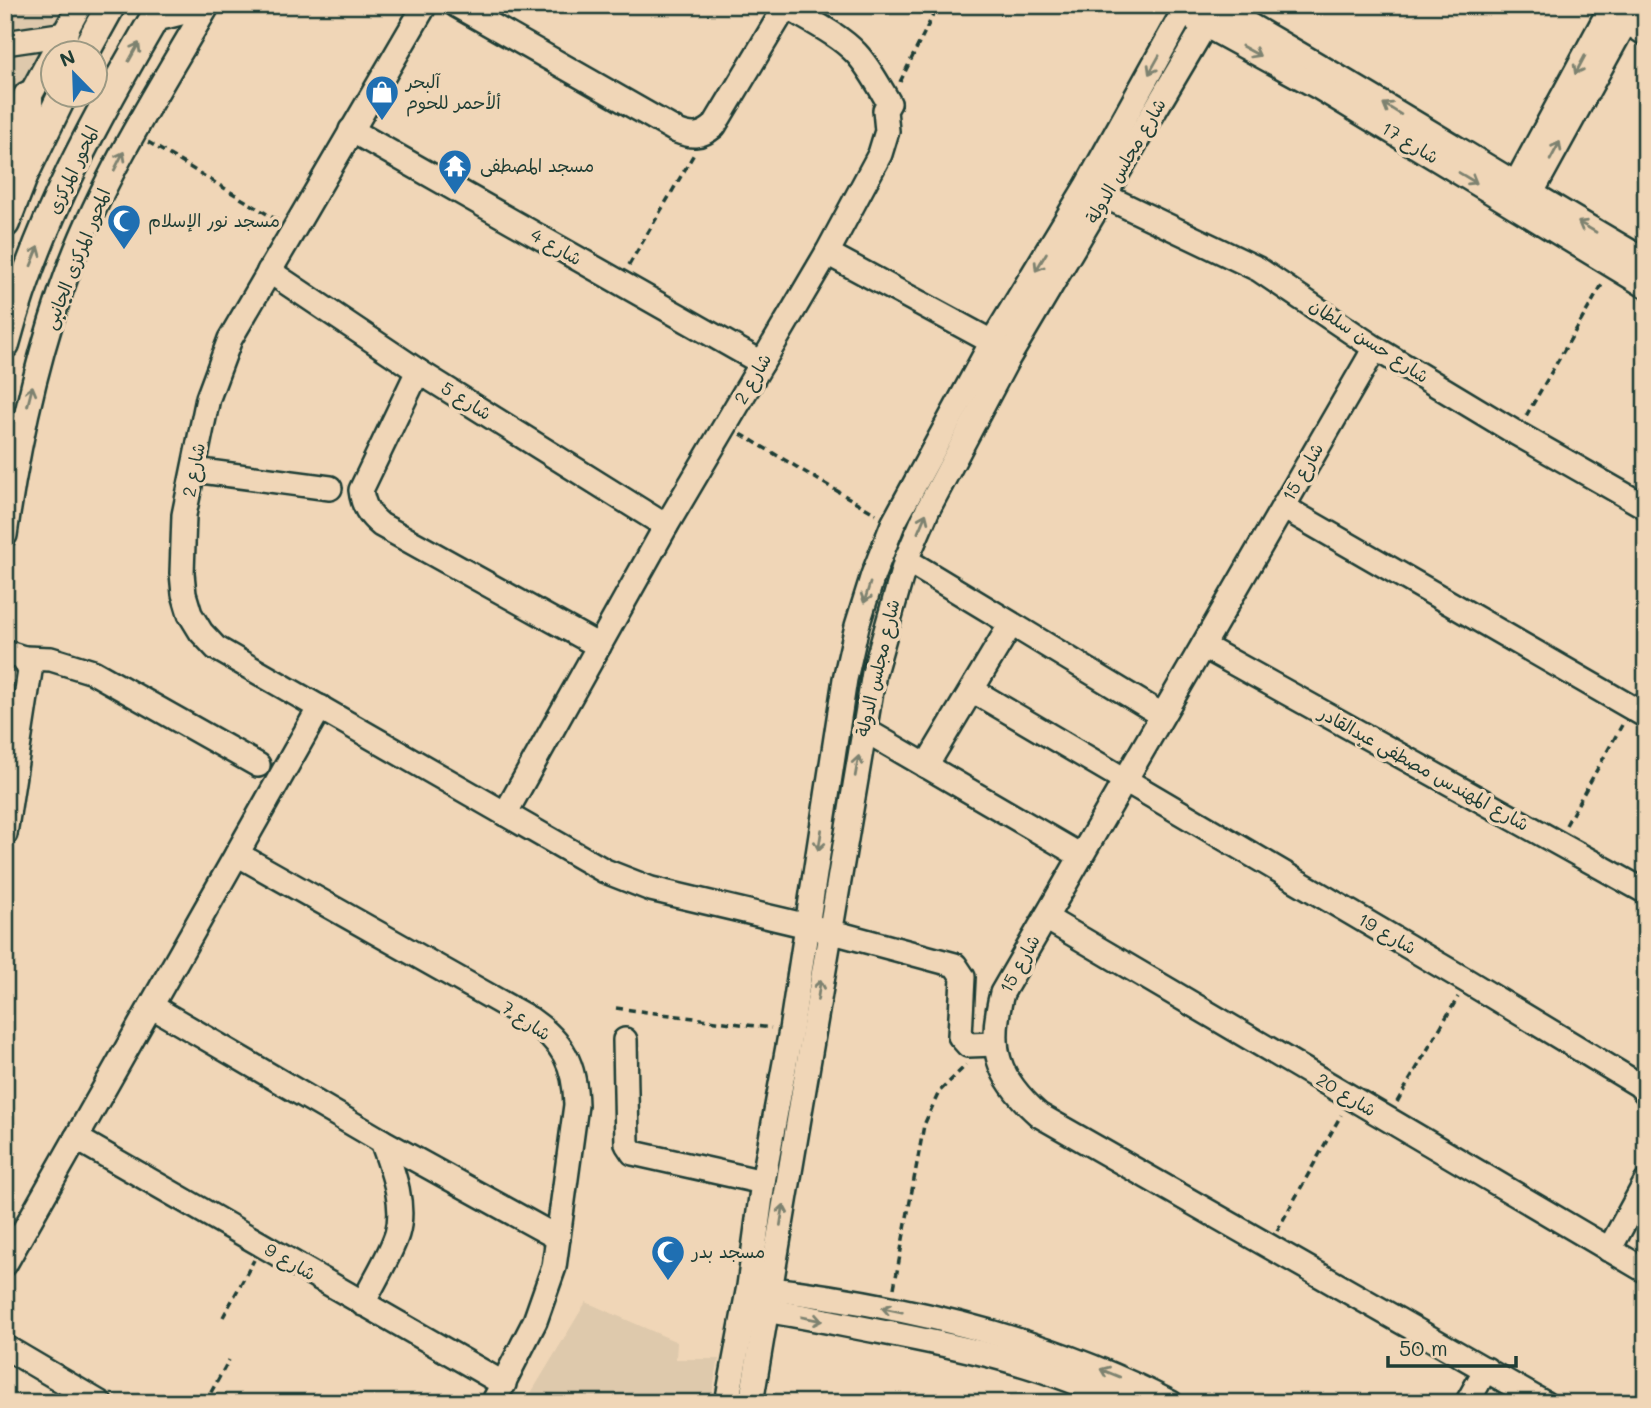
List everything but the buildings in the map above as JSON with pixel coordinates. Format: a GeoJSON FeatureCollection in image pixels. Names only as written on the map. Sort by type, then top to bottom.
{"type":"FeatureCollection","features":[{"type":"Feature","properties":{"kind":"main road"},"geometry":{"type":"LineString","coordinates":[[75,38],[111,5]]}},
{"type":"Feature","properties":{"kind":"main road"},"geometry":{"type":"LineString","coordinates":[[158,11],[205,5]]}},
{"type":"Feature","properties":{"kind":"main road","name":"المحور المركزى"},"geometry":{"type":"LineString","coordinates":[[5,344],[32,264],[61,193],[93,126],[158,11]]}},
{"type":"Feature","properties":{"kind":"main road"},"geometry":{"type":"LineString","coordinates":[[28,167],[29,96]]}},
{"type":"Feature","properties":{"kind":"main road"},"geometry":{"type":"LineString","coordinates":[[5,223],[56,108]]}},
{"type":"Feature","properties":{"kind":"street"},"geometry":{"type":"LineString","coordinates":[[68,38],[80,5]]}},
{"type":"Feature","properties":{"kind":"street","name":"المحور المركزى الجانبى"},"geometry":{"type":"LineString","coordinates":[[5,535],[15,464],[27,407],[49,327],[86,228],[133,133],[205,5]]}},
{"type":"Feature","properties":{"kind":"street","name":"شارع 2"},"geometry":{"type":"LineString","coordinates":[[425,5],[230,339],[208,398],[184,515],[182,573],[184,594],[191,614],[201,632],[216,648],[627,881],[955,965],[963,977],[962,1041],[968,1045],[996,1047]]}},
{"type":"Feature","properties":{"kind":"street"},"geometry":{"type":"LineString","coordinates":[[456,5],[677,131],[691,136],[705,133],[714,126],[785,6],[855,52],[870,69],[889,103]]}},
{"type":"Feature","properties":{"kind":"street","name":"شارع 17"},"geometry":{"type":"LineString","coordinates":[[1180,8],[1212,12],[1329,70],[1646,286]]}},
{"type":"Feature","properties":{"kind":"street","name":"شارع مجلس الدولة"},"geometry":{"type":"LineString","coordinates":[[751,1403],[763,1182],[791,1030],[818,928],[874,673],[906,560],[928,509],[1096,192],[1180,8]]}},
{"type":"Feature","properties":{"kind":"street"},"geometry":{"type":"LineString","coordinates":[[1519,198],[1621,10],[1646,34]]}},
{"type":"Feature","properties":{"kind":"street","name":"شارع مجلس الدولة"},"geometry":{"type":"LineString","coordinates":[[727,1403],[758,1298],[818,928],[845,679],[873,575],[893,524],[992,342],[1096,192],[1212,12]]}},
{"type":"Feature","properties":{"kind":"street"},"geometry":{"type":"LineString","coordinates":[[5,43],[38,46]]}},
{"type":"Feature","properties":{"kind":"street"},"geometry":{"type":"LineString","coordinates":[[5,142],[38,84]]}},
{"type":"Feature","properties":{"kind":"street","name":"شارع 2"},"geometry":{"type":"LineString","coordinates":[[505,814],[666,526],[827,253],[880,154],[887,131],[886,110],[889,103]]}},
{"type":"Feature","properties":{"kind":"street","name":"شارع 4"},"geometry":{"type":"LineString","coordinates":[[351,130],[762,363]]}},
{"type":"Feature","properties":{"kind":"street","name":"شارع حسن سلطان"},"geometry":{"type":"LineString","coordinates":[[1096,192],[1258,269],[1375,348],[1646,507]]}},
{"type":"Feature","properties":{"kind":"street","name":"شارع 17"},"geometry":{"type":"LineString","coordinates":[[1519,198],[1646,261]]}},
{"type":"Feature","properties":{"kind":"street"},"geometry":{"type":"LineString","coordinates":[[827,253],[992,342]]}},
{"type":"Feature","properties":{"kind":"street","name":"شارع 5"},"geometry":{"type":"LineString","coordinates":[[269,271],[418,371],[666,526]]}},
{"type":"Feature","properties":{"kind":"street","name":"شارع 15"},"geometry":{"type":"LineString","coordinates":[[1375,348],[1002,993],[995,1021],[996,1047],[1004,1075],[1019,1097],[1039,1115],[1544,1403]]}},
{"type":"Feature","properties":{"kind":"street"},"geometry":{"type":"LineString","coordinates":[[418,371],[361,490],[362,503],[382,525],[599,646]]}},
{"type":"Feature","properties":{"kind":"street"},"geometry":{"type":"LineString","coordinates":[[194,470],[330,488]]}},
{"type":"Feature","properties":{"kind":"street"},"geometry":{"type":"LineString","coordinates":[[1283,507],[1639,712]]}},
{"type":"Feature","properties":{"kind":"street"},"geometry":{"type":"LineString","coordinates":[[906,560],[1163,715]]}},
{"type":"Feature","properties":{"kind":"street"},"geometry":{"type":"LineString","coordinates":[[926,766],[1011,624]]}},
{"type":"Feature","properties":{"kind":"street","name":"شارع المهندس مصطفى عبدالقادر"},"geometry":{"type":"LineString","coordinates":[[1203,646],[1646,892]]}},
{"type":"Feature","properties":{"kind":"street"},"geometry":{"type":"LineString","coordinates":[[14,655],[51,659],[93,672],[258,765]]}},
{"type":"Feature","properties":{"kind":"street"},"geometry":{"type":"LineString","coordinates":[[5,834],[30,671],[14,655]]}},
{"type":"Feature","properties":{"kind":"street","name":"شارع 19"},"geometry":{"type":"LineString","coordinates":[[972,690],[1467,981],[1639,1086],[1646,1094]]}},
{"type":"Feature","properties":{"kind":"street"},"geometry":{"type":"LineString","coordinates":[[5,1264],[15,1225],[76,1138],[320,707]]}},
{"type":"Feature","properties":{"kind":"street"},"geometry":{"type":"LineString","coordinates":[[863,729],[1081,856]]}},
{"type":"Feature","properties":{"kind":"street","name":"شارع 7"},"geometry":{"type":"LineString","coordinates":[[237,854],[530,1019],[547,1030],[561,1046],[570,1064],[576,1105],[558,1238],[546,1294],[498,1393]]}},
{"type":"Feature","properties":{"kind":"street","name":"شارع 20"},"geometry":{"type":"LineString","coordinates":[[1046,918],[1646,1272]]}},
{"type":"Feature","properties":{"kind":"street"},"geometry":{"type":"LineString","coordinates":[[151,1006],[382,1141],[558,1238]]}},
{"type":"Feature","properties":{"kind":"street"},"geometry":{"type":"LineString","coordinates":[[625,1040],[627,1144],[633,1153],[763,1182]]}},
{"type":"Feature","properties":{"kind":"street","name":"شارع 9"},"geometry":{"type":"LineString","coordinates":[[76,1138],[363,1304],[498,1393]]}},
{"type":"Feature","properties":{"kind":"street"},"geometry":{"type":"LineString","coordinates":[[363,1304],[398,1233],[397,1186],[382,1141]]}},
{"type":"Feature","properties":{"kind":"street"},"geometry":{"type":"LineString","coordinates":[[1609,1250],[1646,1182]]}},
{"type":"Feature","properties":{"kind":"street"},"geometry":{"type":"LineString","coordinates":[[758,1298],[890,1309],[1025,1341],[1099,1368],[1170,1403]]}},
{"type":"Feature","properties":{"kind":"street"},"geometry":{"type":"LineString","coordinates":[[758,1298],[966,1348],[1053,1374],[1122,1403]]}},
{"type":"Feature","properties":{"kind":"street"},"geometry":{"type":"LineString","coordinates":[[5,1347],[100,1403]]}},
{"type":"Feature","properties":{"kind":"street"},"geometry":{"type":"LineString","coordinates":[[1467,1403],[1486,1369]]}},
{"type":"Feature","properties":{"kind":"path"},"geometry":{"type":"LineString","coordinates":[[889,103],[938,5]]}},
{"type":"Feature","properties":{"kind":"path"},"geometry":{"type":"LineString","coordinates":[[133,133],[293,230]]}},
{"type":"Feature","properties":{"kind":"path"},"geometry":{"type":"LineString","coordinates":[[619,282],[705,133]]}},
{"type":"Feature","properties":{"kind":"path"},"geometry":{"type":"LineString","coordinates":[[1517,433],[1613,266]]}},
{"type":"Feature","properties":{"kind":"path"},"geometry":{"type":"LineString","coordinates":[[727,425],[893,524]]}},
{"type":"Feature","properties":{"kind":"path"},"geometry":{"type":"LineString","coordinates":[[1557,842],[1639,712]]}},
{"type":"Feature","properties":{"kind":"path"},"geometry":{"type":"LineString","coordinates":[[1388,1119],[1467,981]]}},
{"type":"Feature","properties":{"kind":"path"},"geometry":{"type":"LineString","coordinates":[[616,1008],[791,1030]]}},
{"type":"Feature","properties":{"kind":"path"},"geometry":{"type":"LineString","coordinates":[[890,1309],[923,1125],[939,1092],[964,1066],[996,1047]]}},
{"type":"Feature","properties":{"kind":"path"},"geometry":{"type":"LineString","coordinates":[[1269,1245],[1351,1098]]}},
{"type":"Feature","properties":{"kind":"path"},"geometry":{"type":"LineString","coordinates":[[223,1317],[262,1246]]}},
{"type":"Feature","properties":{"kind":"path"},"geometry":{"type":"LineString","coordinates":[[205,1403],[229,1360]]}},
{"type":"Feature","properties":{"kind":"shaded area"},"geometry":{"type":"Polygon","coordinates":[[[5,5],[127,5],[108,39],[38,38],[38,108],[70,108],[13,238],[5,263],[5,5]]]}},
{"type":"Feature","properties":{"kind":"shaded area"},"geometry":{"type":"Polygon","coordinates":[[[586,1302],[677,1342],[676,1359],[719,1359],[710,1403],[525,1403],[586,1302]]]}},
{"type":"Feature","properties":{"kind":"place","name":"آلبحر ألأحمر للحوم"},"geometry":{"type":"Point","coordinates":[382,122]}},
{"type":"Feature","properties":{"kind":"place","name":"مسجد المصطفى"},"geometry":{"type":"Point","coordinates":[455,196]}},
{"type":"Feature","properties":{"kind":"place","name":"مسجد نور الإسلام"},"geometry":{"type":"Point","coordinates":[124,251]}},
{"type":"Feature","properties":{"kind":"place","name":"مسجد بدر"},"geometry":{"type":"Point","coordinates":[668,1282]}}]}
